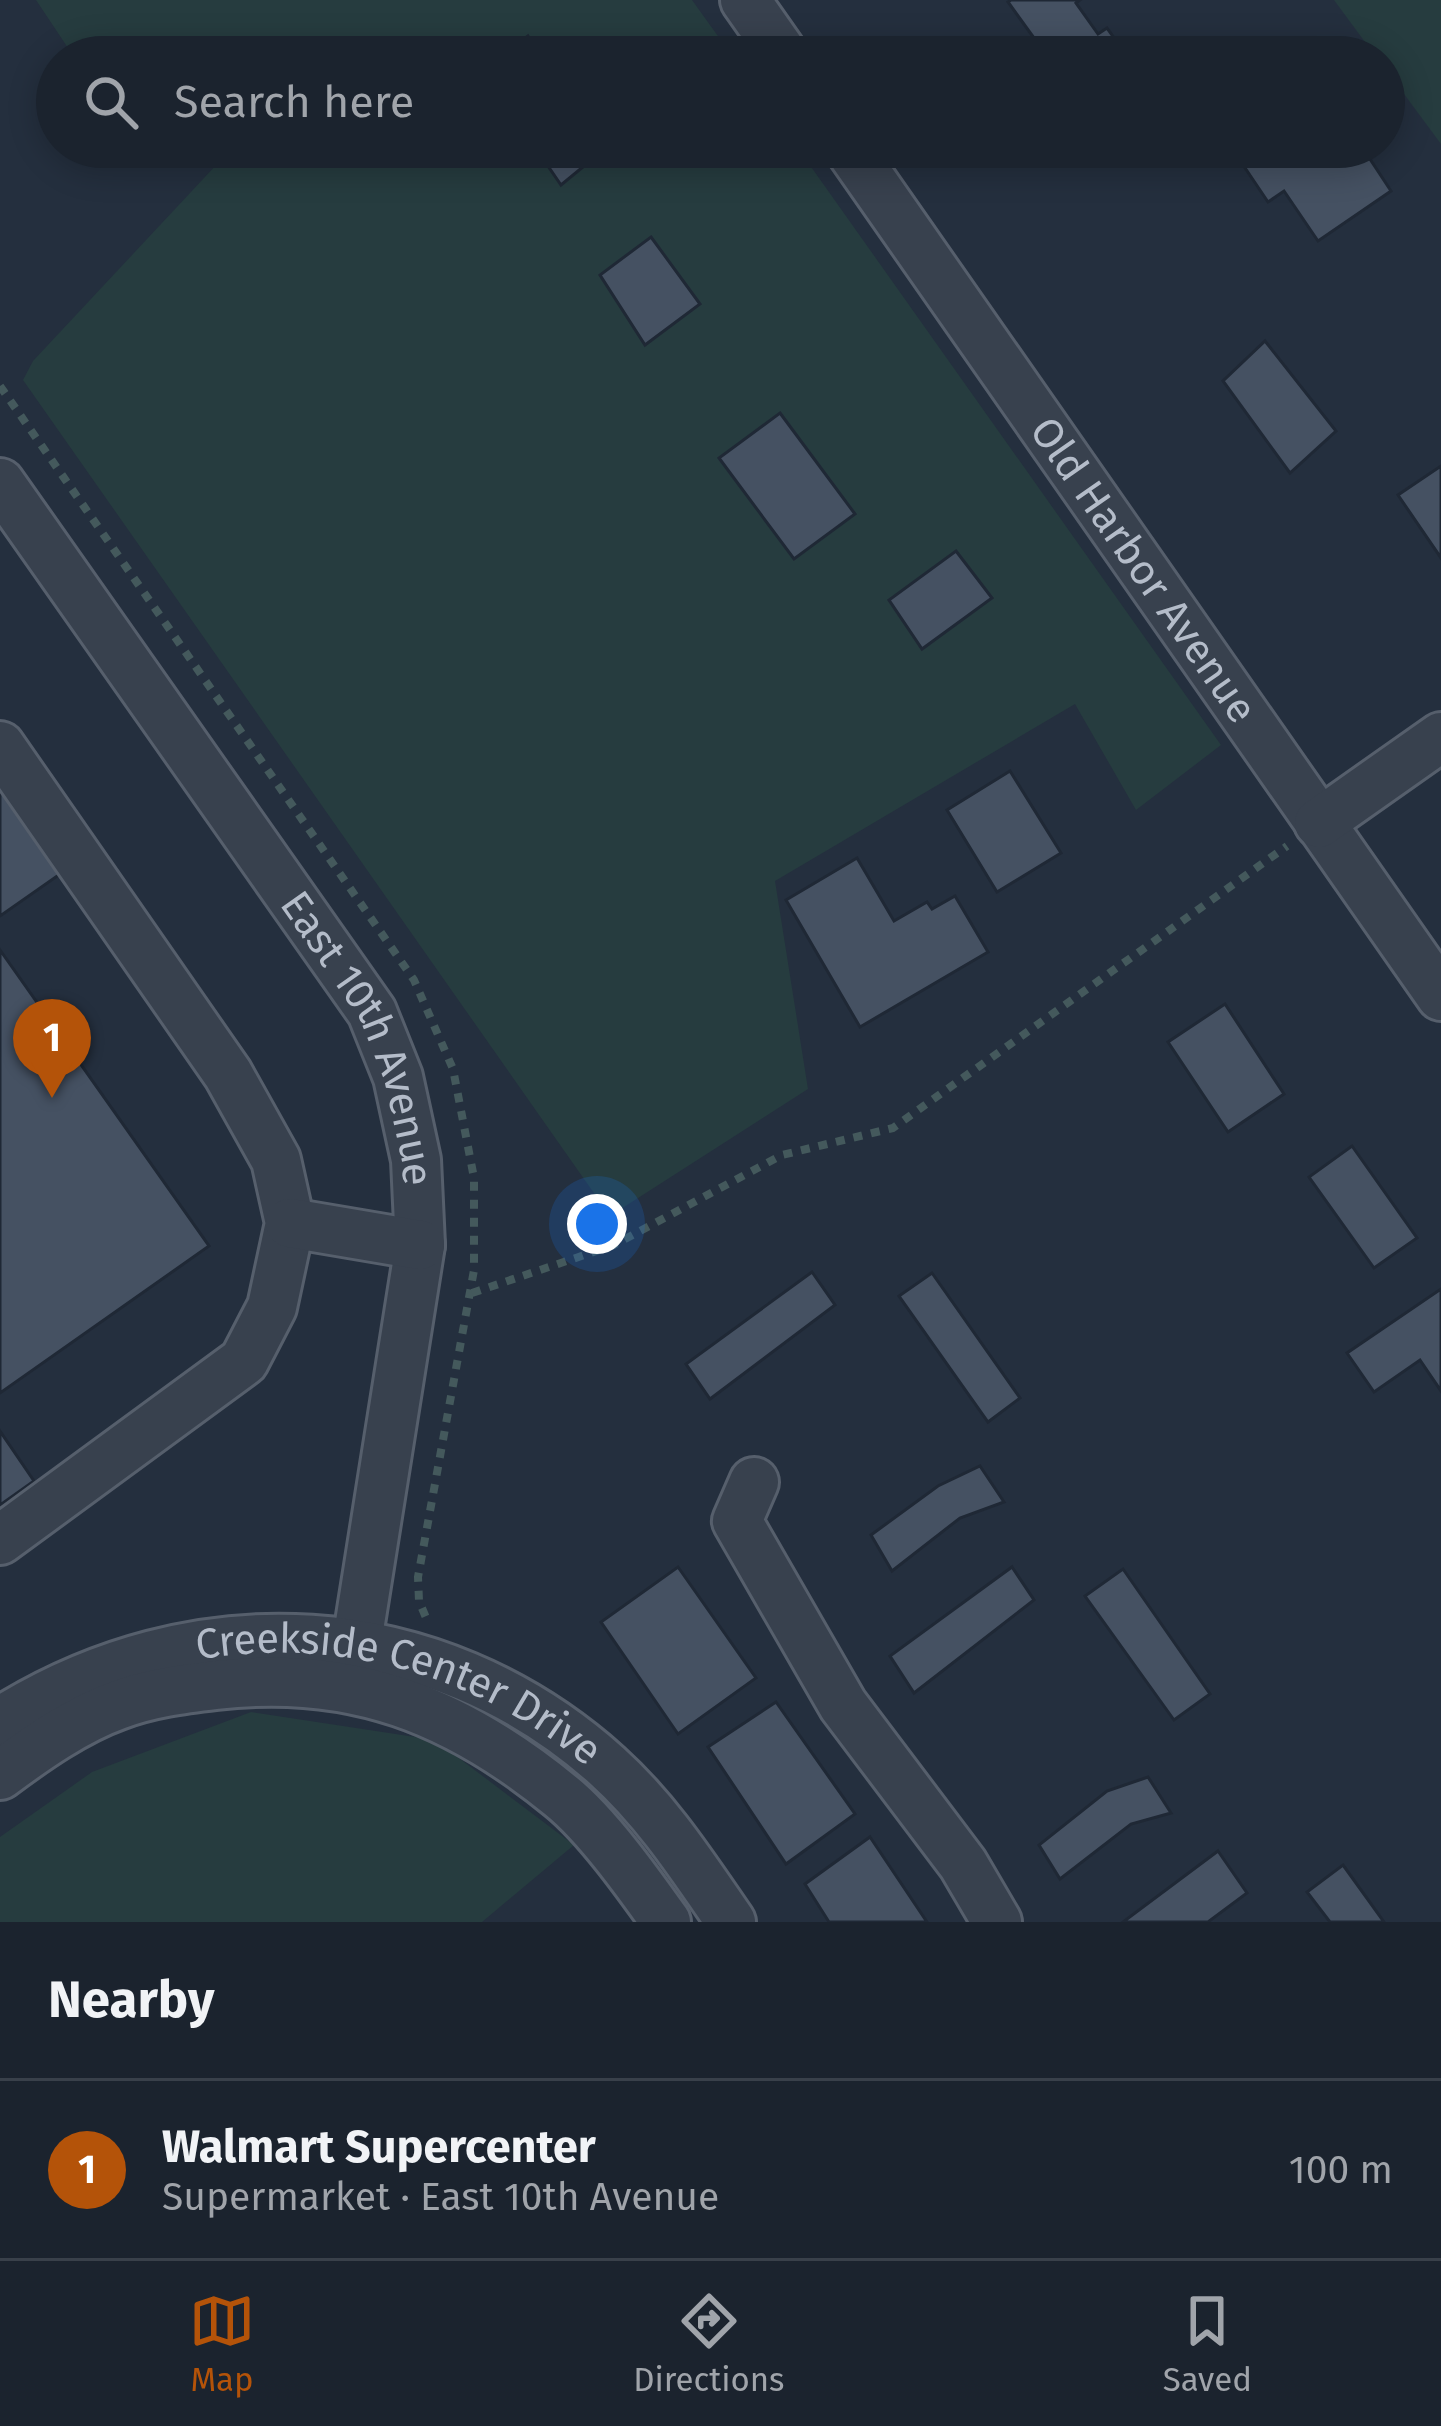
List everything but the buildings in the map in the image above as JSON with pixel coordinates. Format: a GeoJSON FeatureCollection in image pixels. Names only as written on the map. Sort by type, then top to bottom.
{"type":"FeatureCollection","features":[{"type":"Feature","properties":{"kind":"street"},"geometry":{"type":"LineString","coordinates":[[745,0],[770,36]]}},
{"type":"Feature","properties":{"kind":"street","name":"Old Harbor Avenue"},"geometry":{"type":"LineString","coordinates":[[863,168],[1441,996]]}},
{"type":"Feature","properties":{"kind":"street","name":"East 10th Avenue"},"geometry":{"type":"LineString","coordinates":[[0,483],[372,1012],[398,1077],[416,1160],[420,1245],[354,1665]]}},
{"type":"Feature","properties":{"kind":"street"},"geometry":{"type":"LineString","coordinates":[[1318,823],[1441,737]]}},
{"type":"Feature","properties":{"kind":"street"},"geometry":{"type":"LineString","coordinates":[[0,746],[228,1074],[276,1160],[290,1223],[272,1307],[244,1360],[0,1540]]}},
{"type":"Feature","properties":{"kind":"street"},"geometry":{"type":"LineString","coordinates":[[290,1223],[420,1245]]}},
{"type":"Feature","properties":{"kind":"street"},"geometry":{"type":"LineString","coordinates":[[754,1482],[736,1521],[843,1706],[963,1864],[998,1922]]}},
{"type":"Feature","properties":{"kind":"street","name":"Creekside Center Drive"},"geometry":{"type":"LineString","coordinates":[[0,1722],[65,1684],[144,1655],[265,1638],[354,1665],[497,1750],[565,1798],[643,1888],[666,1922]]}},
{"type":"Feature","properties":{"kind":"street","name":"Creekside Center Drive"},"geometry":{"type":"LineString","coordinates":[[0,1775],[115,1706],[166,1691],[284,1679],[402,1652],[505,1694],[606,1765],[673,1836],[731,1922]]}},
{"type":"Feature","properties":{"kind":"path"},"geometry":{"type":"LineString","coordinates":[[470,1293],[614,1245],[782,1155],[893,1129],[1318,823]]}},
{"type":"Feature","properties":{"kind":"green space"},"geometry":{"type":"Polygon","coordinates":[[[36,0],[692,0],[718,36],[60,36],[36,0]]]}},
{"type":"Feature","properties":{"kind":"green space"},"geometry":{"type":"Polygon","coordinates":[[[1334,0],[1441,0],[1441,144],[1405,95],[1405,36],[1361,36],[1334,0]]]}},
{"type":"Feature","properties":{"kind":"green space"},"geometry":{"type":"Polygon","coordinates":[[[213,168],[812,168],[1221,745],[1136,810],[1075,704],[775,881],[808,1089],[610,1216],[23,380],[33,361],[213,168]]]}},
{"type":"Feature","properties":{"kind":"green space"},"geometry":{"type":"Polygon","coordinates":[[[251,1712],[435,1740],[574,1845],[482,1922],[0,1922],[0,1837],[92,1772],[251,1712]]]}},
{"type":"Feature","properties":{"kind":"place","name":"Walmart Supercenter"},"geometry":{"type":"Point","coordinates":[52,1098]}}]}
